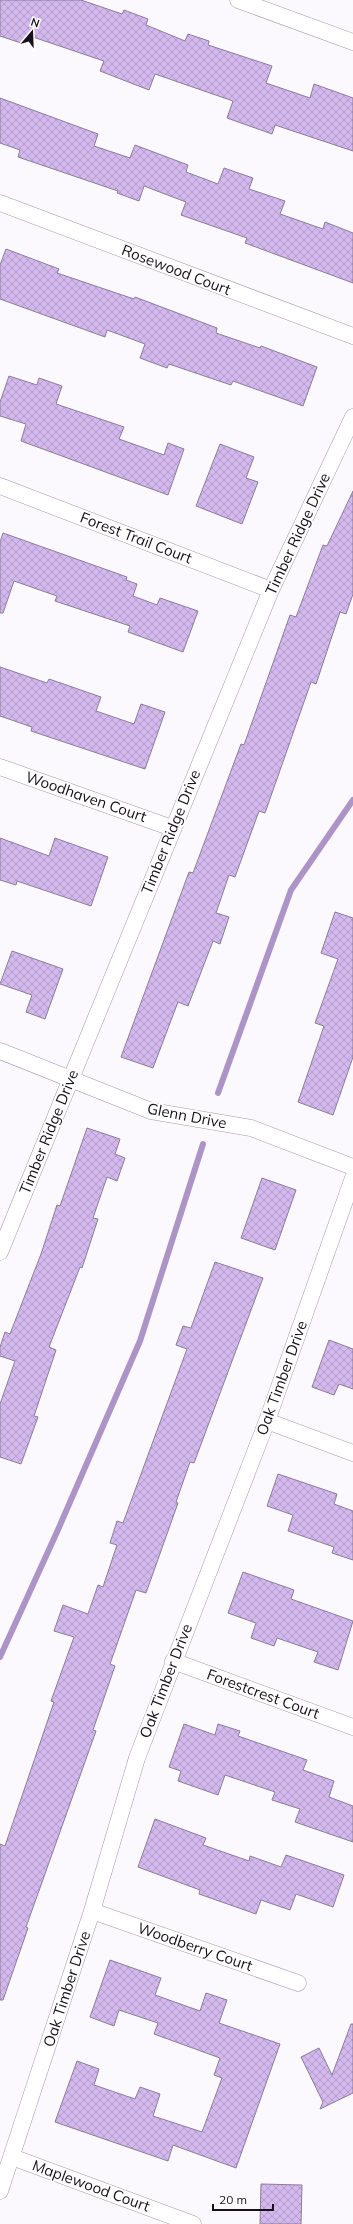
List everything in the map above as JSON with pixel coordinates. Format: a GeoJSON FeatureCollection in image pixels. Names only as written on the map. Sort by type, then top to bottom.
{"type":"FeatureCollection","features":[{"type":"Feature","properties":{"kind":"street"},"geometry":{"type":"LineString","coordinates":[[238,0],[353,42]]}},
{"type":"Feature","properties":{"kind":"street","name":"Rosewood Court"},"geometry":{"type":"LineString","coordinates":[[0,203],[353,336]]}},
{"type":"Feature","properties":{"kind":"street","name":"Timber Ridge Drive"},"geometry":{"type":"LineString","coordinates":[[0,1252],[72,1079],[172,828],[271,590],[353,417]]}},
{"type":"Feature","properties":{"kind":"street","name":"Forest Trail Court"},"geometry":{"type":"LineString","coordinates":[[0,486],[271,590]]}},
{"type":"Feature","properties":{"kind":"street","name":"Woodhaven Court"},"geometry":{"type":"LineString","coordinates":[[0,767],[172,828]]}},
{"type":"Feature","properties":{"kind":"street","name":"Glenn Drive"},"geometry":{"type":"LineString","coordinates":[[0,1051],[151,1111],[251,1128],[353,1166]]}},
{"type":"Feature","properties":{"kind":"street","name":"Oak Timber Drive"},"geometry":{"type":"LineString","coordinates":[[0,2191],[92,1911],[137,1758],[173,1661],[267,1421],[353,1178]]}},
{"type":"Feature","properties":{"kind":"street"},"geometry":{"type":"LineString","coordinates":[[267,1421],[353,1453]]}},
{"type":"Feature","properties":{"kind":"street","name":"Forestcrest Court"},"geometry":{"type":"LineString","coordinates":[[173,1661],[353,1727]]}},
{"type":"Feature","properties":{"kind":"street","name":"Woodberry Court"},"geometry":{"type":"LineString","coordinates":[[92,1911],[298,1983]]}},
{"type":"Feature","properties":{"kind":"street","name":"Maplewood Court"},"geometry":{"type":"LineString","coordinates":[[12,2157],[193,2224]]}},
{"type":"Feature","properties":{"kind":"building"},"geometry":{"type":"Polygon","coordinates":[[[0,0],[81,0],[122,14],[124,10],[148,19],[146,25],[185,41],[188,34],[209,41],[208,45],[272,66],[266,83],[310,98],[314,84],[353,98],[353,151],[275,125],[272,134],[227,118],[233,101],[155,74],[149,90],[100,71],[104,61],[27,35],[24,44],[0,36],[0,0]]]}},
{"type":"Feature","properties":{"kind":"building"},"geometry":{"type":"Polygon","coordinates":[[[0,98],[98,134],[94,146],[130,158],[135,145],[188,165],[186,172],[218,184],[224,168],[253,178],[249,189],[285,201],[280,214],[323,229],[325,222],[353,233],[353,283],[245,243],[247,238],[181,215],[186,202],[144,186],[139,201],[117,193],[118,191],[18,157],[20,150],[0,143],[0,98]]]}},
{"type":"Feature","properties":{"kind":"building"},"geometry":{"type":"Polygon","coordinates":[[[6,249],[59,269],[57,273],[134,299],[135,297],[217,328],[216,333],[260,348],[261,346],[317,367],[303,406],[233,381],[231,385],[169,364],[167,368],[140,358],[145,344],[107,330],[105,337],[0,299],[0,265],[6,249]]]}},
{"type":"Feature","properties":{"kind":"building"},"geometry":{"type":"Polygon","coordinates":[[[9,376],[37,385],[39,378],[62,386],[56,404],[124,427],[119,439],[164,455],[168,443],[184,449],[168,495],[21,441],[26,424],[0,416],[0,402],[9,376]]]}},
{"type":"Feature","properties":{"kind":"building"},"geometry":{"type":"Polygon","coordinates":[[[220,444],[254,457],[246,478],[258,482],[242,524],[196,506],[220,444]]]}},
{"type":"Feature","properties":{"kind":"building"},"geometry":{"type":"Polygon","coordinates":[[[353,491],[353,594],[346,614],[340,612],[316,684],[311,682],[265,813],[259,811],[235,877],[229,875],[216,913],[229,917],[220,944],[213,941],[188,1006],[178,1002],[153,1068],[121,1057],[189,872],[193,873],[241,744],[244,745],[290,615],[296,617],[323,545],[327,546],[353,491]]]}},
{"type":"Feature","properties":{"kind":"building"},"geometry":{"type":"Polygon","coordinates":[[[3,533],[127,577],[126,580],[137,584],[133,596],[157,605],[160,598],[198,611],[183,652],[128,632],[130,626],[55,601],[57,596],[14,581],[3,613],[0,613],[0,542],[3,533]]]}},
{"type":"Feature","properties":{"kind":"building"},"geometry":{"type":"Polygon","coordinates":[[[0,667],[47,683],[49,679],[101,697],[96,711],[134,724],[141,704],[165,712],[145,769],[31,731],[32,727],[0,716],[0,667]]]}},
{"type":"Feature","properties":{"kind":"building"},"geometry":{"type":"Polygon","coordinates":[[[0,838],[49,856],[55,838],[108,857],[91,906],[17,881],[16,885],[0,880],[0,838]]]}},
{"type":"Feature","properties":{"kind":"building"},"geometry":{"type":"Polygon","coordinates":[[[335,912],[353,918],[353,1057],[333,1115],[298,1102],[324,1026],[315,1023],[338,959],[321,953],[335,912]]]}},
{"type":"Feature","properties":{"kind":"building"},"geometry":{"type":"Polygon","coordinates":[[[12,951],[63,969],[45,1019],[26,1012],[32,995],[0,984],[12,951]]]}},
{"type":"Feature","properties":{"kind":"building"},"geometry":{"type":"Polygon","coordinates":[[[87,1128],[120,1139],[115,1154],[125,1158],[117,1181],[107,1177],[93,1218],[98,1219],[82,1268],[80,1267],[49,1347],[56,1350],[34,1416],[38,1417],[21,1464],[0,1457],[0,1404],[15,1361],[0,1356],[0,1347],[5,1332],[10,1334],[41,1254],[57,1205],[60,1206],[87,1128]]]}},
{"type":"Feature","properties":{"kind":"building"},"geometry":{"type":"Polygon","coordinates":[[[262,1178],[296,1190],[275,1250],[241,1238],[262,1178]]]}},
{"type":"Feature","properties":{"kind":"building"},"geometry":{"type":"Polygon","coordinates":[[[215,1262],[263,1278],[194,1463],[190,1462],[176,1502],[178,1503],[146,1593],[136,1590],[110,1664],[115,1666],[93,1730],[96,1731],[26,1927],[28,1928],[3,2000],[0,2000],[0,1844],[5,1846],[54,1702],[51,1701],[74,1637],[54,1631],[63,1605],[88,1614],[98,1585],[103,1587],[117,1545],[110,1543],[117,1521],[123,1523],[187,1349],[176,1345],[183,1326],[191,1328],[215,1262]]]}},
{"type":"Feature","properties":{"kind":"building"},"geometry":{"type":"Polygon","coordinates":[[[329,1340],[353,1349],[353,1389],[339,1384],[334,1395],[312,1387],[329,1340]]]}},
{"type":"Feature","properties":{"kind":"building"},"geometry":{"type":"Polygon","coordinates":[[[278,1474],[337,1494],[334,1504],[353,1511],[353,1560],[332,1553],[334,1547],[288,1531],[293,1515],[267,1506],[278,1474]]]}},
{"type":"Feature","properties":{"kind":"building"},"geometry":{"type":"Polygon","coordinates":[[[243,1572],[294,1590],[291,1599],[353,1621],[338,1670],[314,1662],[318,1652],[277,1638],[274,1646],[251,1638],[256,1623],[228,1613],[243,1572]]]}},
{"type":"Feature","properties":{"kind":"building"},"geometry":{"type":"Polygon","coordinates":[[[184,1724],[215,1735],[218,1724],[240,1731],[238,1736],[307,1760],[303,1770],[334,1781],[329,1797],[353,1806],[353,1842],[295,1822],[300,1809],[272,1800],[275,1792],[225,1775],[218,1795],[178,1781],[181,1771],[169,1767],[184,1724]]]}},
{"type":"Feature","properties":{"kind":"building"},"geometry":{"type":"Polygon","coordinates":[[[155,1819],[206,1838],[203,1845],[249,1861],[250,1856],[281,1867],[286,1855],[344,1875],[333,1907],[296,1894],[290,1910],[261,1900],[256,1914],[199,1894],[200,1890],[138,1867],[155,1819]]]}},
{"type":"Feature","properties":{"kind":"building"},"geometry":{"type":"Polygon","coordinates":[[[110,1960],[161,1978],[155,1995],[200,2011],[206,1993],[227,2000],[219,2023],[280,2044],[236,2168],[173,2145],[168,2161],[55,2122],[77,2061],[99,2069],[94,2085],[135,2099],[140,2087],[160,2094],[153,2116],[202,2132],[222,2078],[214,2075],[220,2058],[154,2034],[158,2023],[119,2010],[114,2026],[90,2017],[110,1960]]]}},
{"type":"Feature","properties":{"kind":"building"},"geometry":{"type":"Polygon","coordinates":[[[351,2024],[353,2024],[353,2093],[320,2109],[323,2102],[301,2057],[319,2048],[332,2075],[351,2024]]]}},
{"type":"Feature","properties":{"kind":"building"},"geometry":{"type":"Polygon","coordinates":[[[261,2184],[302,2185],[301,2224],[260,2224],[261,2184]]]}},
{"type":"Feature","properties":{"kind":"waterway"},"geometry":{"type":"LineString","coordinates":[[218,1093],[291,890],[353,800]]}},
{"type":"Feature","properties":{"kind":"waterway"},"geometry":{"type":"LineString","coordinates":[[0,1657],[57,1532],[140,1341],[203,1144]]}}]}
